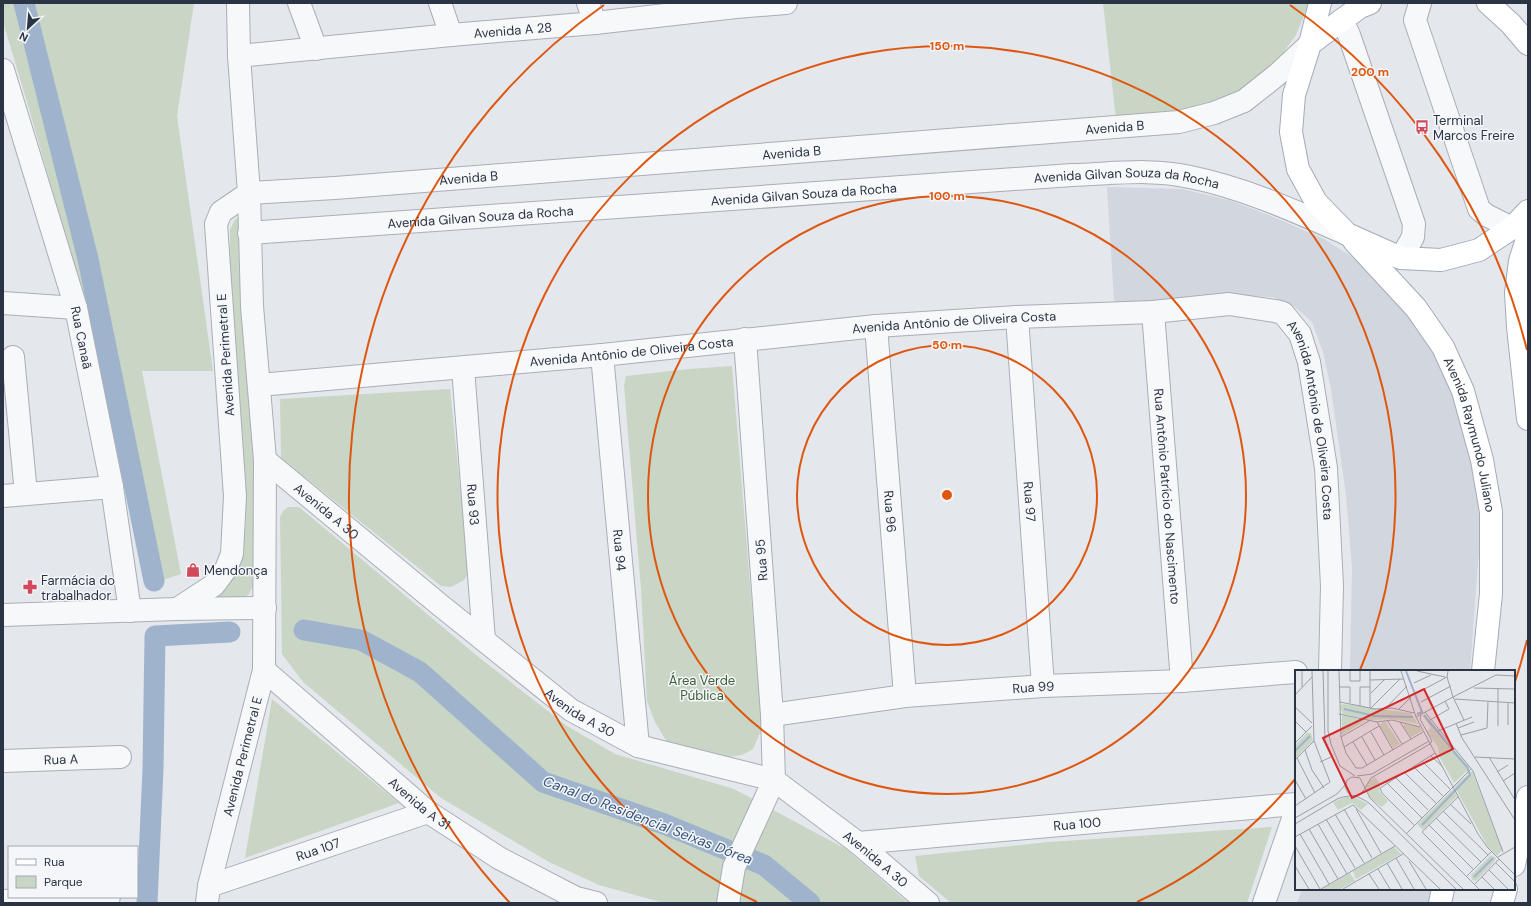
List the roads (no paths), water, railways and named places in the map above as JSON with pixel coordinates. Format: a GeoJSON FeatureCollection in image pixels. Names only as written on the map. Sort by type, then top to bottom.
{"type":"FeatureCollection","features":[{"type":"Feature","properties":{"kind":"main road","name":"Avenida Raymundo Juliano"},"geometry":{"type":"LineString","coordinates":[[1320,3],[1310,44],[1294,95],[1291,132],[1298,169],[1316,202],[1416,308],[1442,347],[1463,391],[1482,460],[1491,512],[1491,594],[1483,670]]}},
{"type":"Feature","properties":{"kind":"main road"},"geometry":{"type":"LineString","coordinates":[[1310,44],[1342,20],[1370,3]]}},
{"type":"Feature","properties":{"kind":"main road"},"geometry":{"type":"LineString","coordinates":[[1488,3],[1528,21]]}},
{"type":"Feature","properties":{"kind":"main road"},"geometry":{"type":"LineString","coordinates":[[1488,3],[1511,24],[1528,44]]}},
{"type":"Feature","properties":{"kind":"main road"},"geometry":{"type":"LineString","coordinates":[[1528,211],[1520,232],[1520,261],[1516,293],[1518,327],[1528,418]]}},
{"type":"Feature","properties":{"kind":"main road"},"geometry":{"type":"LineString","coordinates":[[1347,234],[1401,258],[1441,260],[1479,250],[1520,232]]}},
{"type":"Feature","properties":{"kind":"main road"},"geometry":{"type":"LineString","coordinates":[[1515,860],[1528,797]]}},
{"type":"Feature","properties":{"kind":"main road"},"geometry":{"type":"LineString","coordinates":[[1440,903],[1443,890]]}},
{"type":"Feature","properties":{"kind":"main road"},"geometry":{"type":"LineString","coordinates":[[1502,903],[1506,890]]}},
{"type":"Feature","properties":{"kind":"street"},"geometry":{"type":"LineString","coordinates":[[238,3],[239,56],[248,193]]}},
{"type":"Feature","properties":{"kind":"street"},"geometry":{"type":"LineString","coordinates":[[299,3],[316,49]]}},
{"type":"Feature","properties":{"kind":"street"},"geometry":{"type":"LineString","coordinates":[[440,3],[451,35]]}},
{"type":"Feature","properties":{"kind":"street","name":"Avenida A 28"},"geometry":{"type":"LineString","coordinates":[[239,56],[451,35],[592,13],[786,3]]}},
{"type":"Feature","properties":{"kind":"street"},"geometry":{"type":"LineString","coordinates":[[1420,3],[1415,20],[1479,209],[1486,215],[1520,232]]}},
{"type":"Feature","properties":{"kind":"street"},"geometry":{"type":"LineString","coordinates":[[1342,20],[1349,35],[1414,224],[1413,237],[1401,258]]}},
{"type":"Feature","properties":{"kind":"street","name":"Avenida B"},"geometry":{"type":"LineString","coordinates":[[248,193],[351,187],[1178,122],[1214,113],[1244,101],[1278,74],[1310,44]]}},
{"type":"Feature","properties":{"kind":"street","name":"Rua Canaã"},"geometry":{"type":"LineString","coordinates":[[3,70],[76,308],[112,487],[130,611]]}},
{"type":"Feature","properties":{"kind":"street","name":"Avenida Gilvan Souza da Rocha"},"geometry":{"type":"LineString","coordinates":[[250,232],[1072,175],[1139,172],[1190,176],[1227,187],[1291,209],[1347,234]]}},
{"type":"Feature","properties":{"kind":"street","name":"Avenida Perimetral E"},"geometry":{"type":"LineString","coordinates":[[208,895],[264,670],[265,460],[252,306],[248,193]]}},
{"type":"Feature","properties":{"kind":"street","name":"Avenida Perimetral E"},"geometry":{"type":"LineString","coordinates":[[177,609],[214,585],[226,569],[232,554],[235,496],[216,224],[222,212],[248,193]]}},
{"type":"Feature","properties":{"kind":"street"},"geometry":{"type":"LineString","coordinates":[[3,303],[76,308]]}},
{"type":"Feature","properties":{"kind":"street","name":"Avenida Antônio de Oliveira Costa"},"geometry":{"type":"LineString","coordinates":[[259,385],[602,355],[876,326],[1017,317],[1153,312],[1229,304],[1255,307],[1283,313],[1300,334],[1309,362],[1326,468],[1332,586],[1330,670]]}},
{"type":"Feature","properties":{"kind":"street","name":"Rua Antônio Patrício do Nascimento"},"geometry":{"type":"LineString","coordinates":[[1153,312],[1182,681]]}},
{"type":"Feature","properties":{"kind":"street","name":"Rua 97"},"geometry":{"type":"LineString","coordinates":[[1017,317],[1043,686]]}},
{"type":"Feature","properties":{"kind":"street","name":"Rua 96"},"geometry":{"type":"LineString","coordinates":[[876,326],[905,696]]}},
{"type":"Feature","properties":{"kind":"street","name":"Rua 95"},"geometry":{"type":"LineString","coordinates":[[745,340],[772,715],[774,780]]}},
{"type":"Feature","properties":{"kind":"street","name":"Rua 94"},"geometry":{"type":"LineString","coordinates":[[602,355],[638,746]]}},
{"type":"Feature","properties":{"kind":"street"},"geometry":{"type":"LineString","coordinates":[[12,357],[26,494]]}},
{"type":"Feature","properties":{"kind":"street","name":"Rua 93"},"geometry":{"type":"LineString","coordinates":[[463,368],[484,640]]}},
{"type":"Feature","properties":{"kind":"street","name":"Avenida A 30"},"geometry":{"type":"LineString","coordinates":[[265,460],[571,710],[638,746],[774,780],[858,843],[928,903]]}},
{"type":"Feature","properties":{"kind":"street"},"geometry":{"type":"LineString","coordinates":[[3,496],[112,487]]}},
{"type":"Feature","properties":{"kind":"street"},"geometry":{"type":"LineString","coordinates":[[3,615],[177,609],[265,608]]}},
{"type":"Feature","properties":{"kind":"street","name":"Avenida A 31"},"geometry":{"type":"LineString","coordinates":[[264,670],[428,812],[499,858],[579,901]]}},
{"type":"Feature","properties":{"kind":"street","name":"Rua 99"},"geometry":{"type":"LineString","coordinates":[[772,715],[905,696],[1043,686],[1182,681],[1295,672]]}},
{"type":"Feature","properties":{"kind":"street","name":"Rua A"},"geometry":{"type":"LineString","coordinates":[[3,761],[120,757]]}},
{"type":"Feature","properties":{"kind":"street"},"geometry":{"type":"LineString","coordinates":[[728,903],[734,867],[774,780]]}},
{"type":"Feature","properties":{"kind":"street","name":"Rua 100"},"geometry":{"type":"LineString","coordinates":[[858,843],[1295,804]]}},
{"type":"Feature","properties":{"kind":"street","name":"Rua 107"},"geometry":{"type":"LineString","coordinates":[[208,895],[428,812]]}},
{"type":"Feature","properties":{"kind":"street"},"geometry":{"type":"LineString","coordinates":[[1264,903],[1295,813]]}},
{"type":"Feature","properties":{"kind":"street"},"geometry":{"type":"LineString","coordinates":[[3,901],[82,898]]}},
{"type":"Feature","properties":{"kind":"waterway"},"geometry":{"type":"LineString","coordinates":[[24,3],[88,259],[154,581]]}},
{"type":"Feature","properties":{"kind":"waterway","name":"Canal do Residencial Seixas Dórea"},"geometry":{"type":"LineString","coordinates":[[304,630],[361,640],[420,672],[543,782],[664,824],[764,865],[810,903]]}},
{"type":"Feature","properties":{"kind":"waterway"},"geometry":{"type":"LineString","coordinates":[[147,903],[153,769],[155,636],[230,632]]}},
{"type":"Feature","properties":{"kind":"place","name":"Terminal Marcos Freire"},"geometry":{"type":"Point","coordinates":[1422,127]}},
{"type":"Feature","properties":{"kind":"place","name":"Mendonça"},"geometry":{"type":"Point","coordinates":[193,570]}},
{"type":"Feature","properties":{"kind":"place","name":"Farmácia do trabalhador"},"geometry":{"type":"Point","coordinates":[30,587]}},
{"type":"Feature","properties":{"kind":"park label","name":"Área Verde Pública"},"geometry":{"type":"Point","coordinates":[702,688]}}]}
